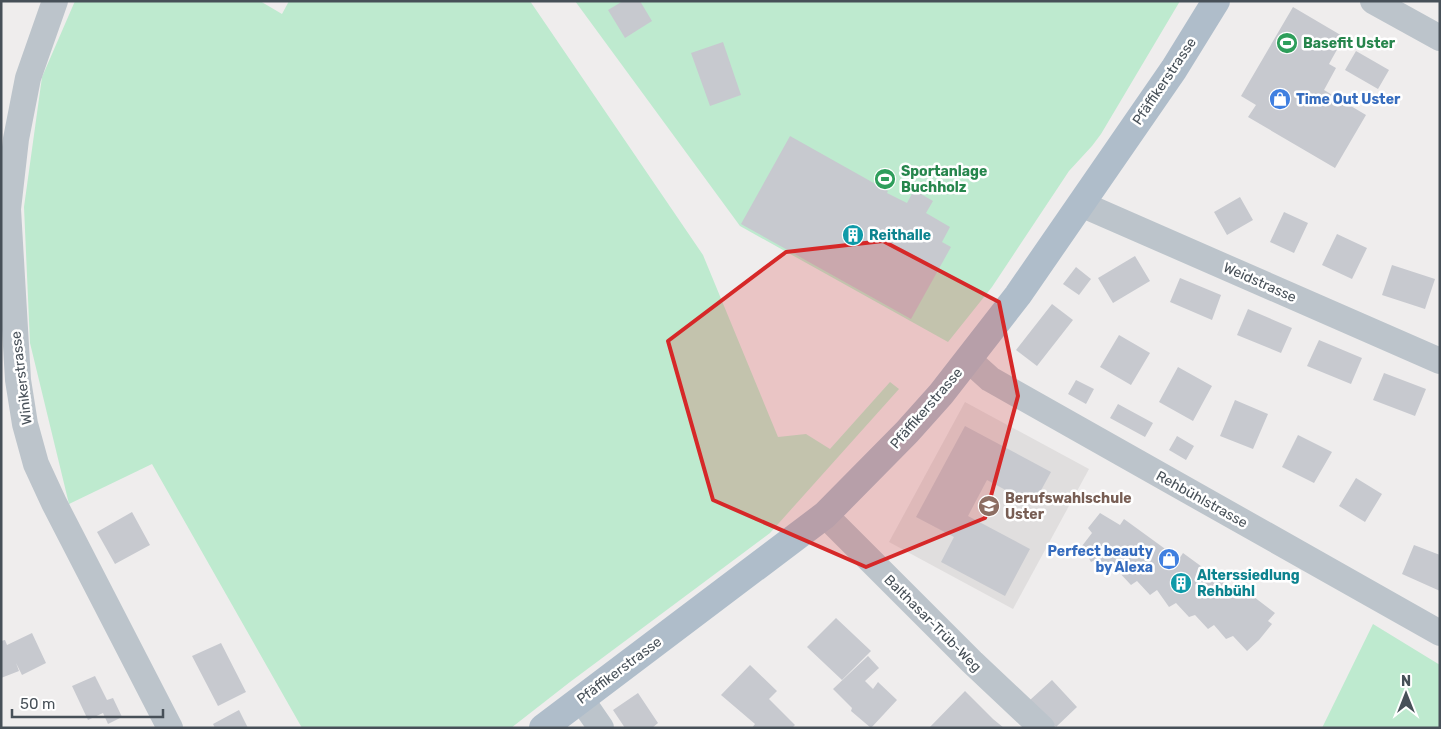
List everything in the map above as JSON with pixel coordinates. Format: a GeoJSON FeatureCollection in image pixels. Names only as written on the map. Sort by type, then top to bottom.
{"type":"FeatureCollection","features":[{"type":"Feature","properties":{"kind":"main road","name":"Pfäffikerstrasse"},"geometry":{"type":"LineString","coordinates":[[543,728],[825,515],[912,427],[941,394],[1018,295],[1174,69],[1216,1]]}},
{"type":"Feature","properties":{"kind":"street","name":"Winikerstrasse"},"geometry":{"type":"LineString","coordinates":[[55,1],[28,78],[16,139],[8,209],[16,362],[25,424],[36,464],[54,503],[170,728]]}},
{"type":"Feature","properties":{"kind":"street"},"geometry":{"type":"LineString","coordinates":[[1373,1],[1440,38]]}},
{"type":"Feature","properties":{"kind":"street","name":"Weidstrasse"},"geometry":{"type":"LineString","coordinates":[[1081,204],[1440,361]]}},
{"type":"Feature","properties":{"kind":"street","name":"Rehbühlstrasse"},"geometry":{"type":"LineString","coordinates":[[968,360],[990,379],[1440,633]]}},
{"type":"Feature","properties":{"kind":"street","name":"Balthasar-Trüb-Weg"},"geometry":{"type":"LineString","coordinates":[[825,515],[972,662],[1042,728]]}},
{"type":"Feature","properties":{"kind":"street"},"geometry":{"type":"LineString","coordinates":[[581,699],[601,728]]}},
{"type":"Feature","properties":{"kind":"highlighted area"},"geometry":{"type":"Polygon","coordinates":[[[883,241],[999,302],[1018,396],[985,518],[866,567],[713,500],[668,341],[786,252],[883,241]]]}},
{"type":"Feature","properties":{"kind":"shaded area","name":"Berufswahlschule Uster"},"geometry":{"type":"Polygon","coordinates":[[[965,402],[1089,469],[1013,609],[889,542],[965,402]]]}},
{"type":"Feature","properties":{"kind":"green space"},"geometry":{"type":"Polygon","coordinates":[[[75,1],[260,1],[282,14],[289,1],[530,1],[703,255],[778,437],[806,434],[830,449],[890,382],[899,389],[770,533],[511,728],[302,728],[152,464],[69,504],[30,343],[24,207],[42,77],[75,1]]]}},
{"type":"Feature","properties":{"kind":"green space","name":"Sportanlage Buchholz"},"geometry":{"type":"Polygon","coordinates":[[[575,1],[1180,1],[1101,134],[1069,171],[992,287],[948,342],[740,226],[575,1]]]}},
{"type":"Feature","properties":{"kind":"green space"},"geometry":{"type":"Polygon","coordinates":[[[1373,624],[1440,665],[1440,728],[1322,728],[1373,624]]]}},
{"type":"Feature","properties":{"kind":"building"},"geometry":{"type":"Polygon","coordinates":[[[623,1],[640,1],[652,21],[625,38],[608,10],[623,1]]]}},
{"type":"Feature","properties":{"kind":"building"},"geometry":{"type":"Polygon","coordinates":[[[1293,7],[1344,37],[1329,64],[1336,68],[1324,90],[1366,115],[1335,168],[1248,117],[1256,105],[1241,96],[1293,7]]]}},
{"type":"Feature","properties":{"kind":"building"},"geometry":{"type":"Polygon","coordinates":[[[723,42],[741,95],[710,106],[691,53],[723,42]]]}},
{"type":"Feature","properties":{"kind":"building"},"geometry":{"type":"Polygon","coordinates":[[[1356,51],[1389,70],[1378,89],[1345,70],[1356,51]]]}},
{"type":"Feature","properties":{"kind":"building","name":"Reithalle"},"geometry":{"type":"Polygon","coordinates":[[[790,136],[907,203],[914,190],[933,201],[926,213],[950,227],[942,242],[951,247],[911,319],[741,224],[790,136]]]}},
{"type":"Feature","properties":{"kind":"building"},"geometry":{"type":"Polygon","coordinates":[[[1240,197],[1253,220],[1227,235],[1214,212],[1240,197]]]}},
{"type":"Feature","properties":{"kind":"building"},"geometry":{"type":"Polygon","coordinates":[[[1284,212],[1308,223],[1294,253],[1270,242],[1284,212]]]}},
{"type":"Feature","properties":{"kind":"building"},"geometry":{"type":"Polygon","coordinates":[[[1337,234],[1367,248],[1352,279],[1322,265],[1337,234]]]}},
{"type":"Feature","properties":{"kind":"building"},"geometry":{"type":"Polygon","coordinates":[[[1135,256],[1150,281],[1113,303],[1098,278],[1135,256]]]}},
{"type":"Feature","properties":{"kind":"building"},"geometry":{"type":"Polygon","coordinates":[[[1392,265],[1435,279],[1425,309],[1382,295],[1392,265]]]}},
{"type":"Feature","properties":{"kind":"building"},"geometry":{"type":"Polygon","coordinates":[[[1076,267],[1091,279],[1079,295],[1063,284],[1076,267]]]}},
{"type":"Feature","properties":{"kind":"building"},"geometry":{"type":"Polygon","coordinates":[[[1180,278],[1221,295],[1212,320],[1170,302],[1180,278]]]}},
{"type":"Feature","properties":{"kind":"building"},"geometry":{"type":"Polygon","coordinates":[[[1052,304],[1073,320],[1037,366],[1016,350],[1052,304]]]}},
{"type":"Feature","properties":{"kind":"building"},"geometry":{"type":"Polygon","coordinates":[[[1248,309],[1292,328],[1281,353],[1237,335],[1248,309]]]}},
{"type":"Feature","properties":{"kind":"building"},"geometry":{"type":"Polygon","coordinates":[[[1119,335],[1150,353],[1131,385],[1100,367],[1119,335]]]}},
{"type":"Feature","properties":{"kind":"building"},"geometry":{"type":"Polygon","coordinates":[[[1319,340],[1362,358],[1351,384],[1307,366],[1319,340]]]}},
{"type":"Feature","properties":{"kind":"building"},"geometry":{"type":"Polygon","coordinates":[[[1178,367],[1212,386],[1193,421],[1159,402],[1178,367]]]}},
{"type":"Feature","properties":{"kind":"building"},"geometry":{"type":"Polygon","coordinates":[[[1384,373],[1426,389],[1415,416],[1373,400],[1384,373]]]}},
{"type":"Feature","properties":{"kind":"building"},"geometry":{"type":"Polygon","coordinates":[[[1076,380],[1094,389],[1086,404],[1068,394],[1076,380]]]}},
{"type":"Feature","properties":{"kind":"building"},"geometry":{"type":"Polygon","coordinates":[[[1235,400],[1268,414],[1253,449],[1220,436],[1235,400]]]}},
{"type":"Feature","properties":{"kind":"building"},"geometry":{"type":"Polygon","coordinates":[[[1118,404],[1153,423],[1145,437],[1110,418],[1118,404]]]}},
{"type":"Feature","properties":{"kind":"building"},"geometry":{"type":"Polygon","coordinates":[[[965,426],[1051,472],[1033,505],[987,480],[968,516],[1030,549],[1005,596],[941,562],[954,537],[916,517],[965,426]]]}},
{"type":"Feature","properties":{"kind":"building"},"geometry":{"type":"Polygon","coordinates":[[[1298,435],[1332,452],[1314,483],[1282,467],[1298,435]]]}},
{"type":"Feature","properties":{"kind":"building"},"geometry":{"type":"Polygon","coordinates":[[[1177,436],[1194,446],[1186,460],[1169,450],[1177,436]]]}},
{"type":"Feature","properties":{"kind":"building"},"geometry":{"type":"Polygon","coordinates":[[[1356,478],[1382,494],[1365,522],[1339,506],[1356,478]]]}},
{"type":"Feature","properties":{"kind":"building"},"geometry":{"type":"Polygon","coordinates":[[[132,512],[150,545],[115,564],[97,532],[132,512]]]}},
{"type":"Feature","properties":{"kind":"building","name":"Alterssiedlung Rehbühl"},"geometry":{"type":"Polygon","coordinates":[[[1100,513],[1120,525],[1124,519],[1179,559],[1183,553],[1235,591],[1241,587],[1275,613],[1268,621],[1272,624],[1247,651],[1233,636],[1226,639],[1214,625],[1208,629],[1195,615],[1189,617],[1176,603],[1169,607],[1157,590],[1150,595],[1137,581],[1131,585],[1116,569],[1111,573],[1098,558],[1091,562],[1082,546],[1092,533],[1088,528],[1100,513]]]}},
{"type":"Feature","properties":{"kind":"building"},"geometry":{"type":"Polygon","coordinates":[[[1414,545],[1440,555],[1440,591],[1402,574],[1414,545]]]}},
{"type":"Feature","properties":{"kind":"building"},"geometry":{"type":"Polygon","coordinates":[[[836,618],[871,651],[842,680],[807,647],[836,618]]]}},
{"type":"Feature","properties":{"kind":"building"},"geometry":{"type":"Polygon","coordinates":[[[32,633],[46,663],[22,675],[16,663],[19,671],[1,678],[1,641],[5,640],[7,645],[32,633]]]}},
{"type":"Feature","properties":{"kind":"building"},"geometry":{"type":"Polygon","coordinates":[[[221,643],[246,692],[218,706],[192,656],[221,643]]]}},
{"type":"Feature","properties":{"kind":"building"},"geometry":{"type":"Polygon","coordinates":[[[868,656],[879,668],[865,681],[873,689],[878,682],[897,700],[871,728],[851,711],[852,708],[833,689],[868,656]]]}},
{"type":"Feature","properties":{"kind":"building"},"geometry":{"type":"Polygon","coordinates":[[[750,665],[777,691],[769,699],[795,725],[792,728],[752,728],[755,724],[721,695],[750,665]]]}},
{"type":"Feature","properties":{"kind":"building"},"geometry":{"type":"Polygon","coordinates":[[[95,676],[107,700],[113,698],[122,717],[108,724],[103,713],[88,720],[72,686],[95,676]]]}},
{"type":"Feature","properties":{"kind":"building"},"geometry":{"type":"Polygon","coordinates":[[[1052,680],[1077,707],[1056,727],[1030,700],[1052,680]]]}},
{"type":"Feature","properties":{"kind":"building"},"geometry":{"type":"Polygon","coordinates":[[[965,691],[993,719],[1004,728],[929,728],[965,691]]]}},
{"type":"Feature","properties":{"kind":"building"},"geometry":{"type":"Polygon","coordinates":[[[638,693],[658,723],[652,728],[625,728],[613,710],[638,693]]]}},
{"type":"Feature","properties":{"kind":"building"},"geometry":{"type":"Polygon","coordinates":[[[239,710],[248,728],[215,728],[213,724],[239,710]]]}},
{"type":"Feature","properties":{"kind":"place","name":"Basefit Uster"},"geometry":{"type":"Point","coordinates":[1287,43]}},
{"type":"Feature","properties":{"kind":"place","name":"Time Out Uster"},"geometry":{"type":"Point","coordinates":[1280,99]}},
{"type":"Feature","properties":{"kind":"place","name":"Sportanlage Buchholz"},"geometry":{"type":"Point","coordinates":[885,179]}},
{"type":"Feature","properties":{"kind":"place","name":"Reithalle"},"geometry":{"type":"Point","coordinates":[853,235]}},
{"type":"Feature","properties":{"kind":"place","name":"Berufswahlschule Uster"},"geometry":{"type":"Point","coordinates":[989,506]}},
{"type":"Feature","properties":{"kind":"place","name":"Perfect beauty by Alexa"},"geometry":{"type":"Point","coordinates":[1169,559]}},
{"type":"Feature","properties":{"kind":"place","name":"Alterssiedlung Rehbühl"},"geometry":{"type":"Point","coordinates":[1181,583]}}]}
